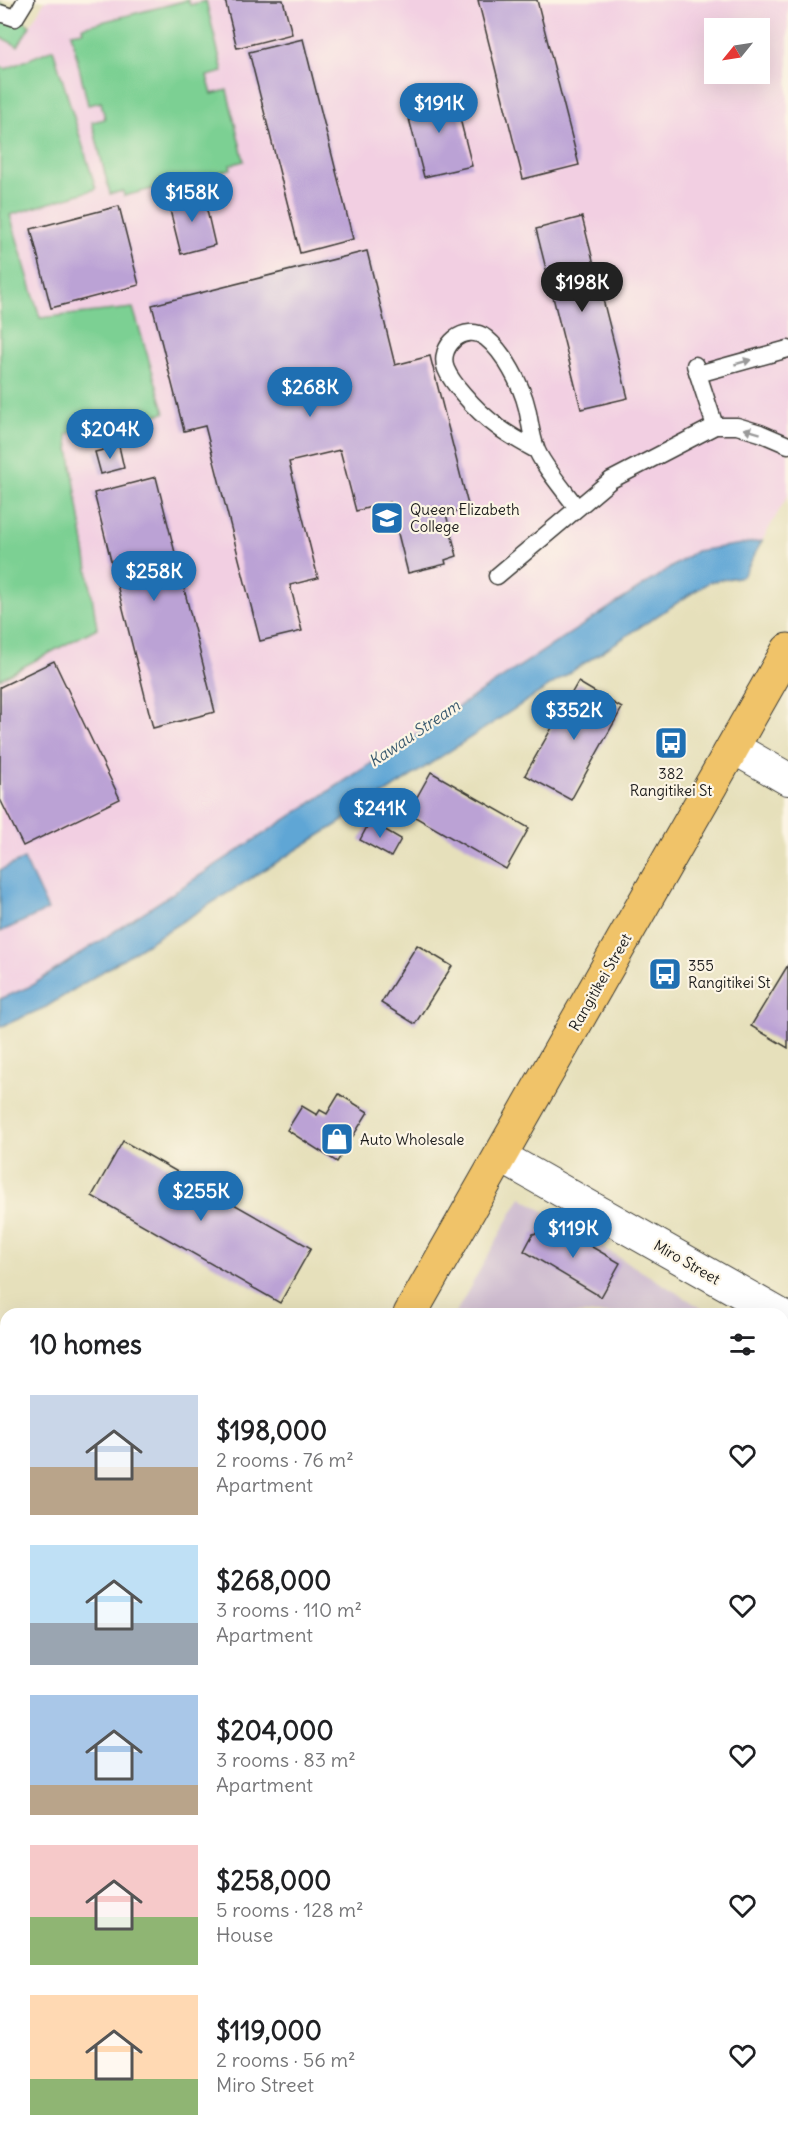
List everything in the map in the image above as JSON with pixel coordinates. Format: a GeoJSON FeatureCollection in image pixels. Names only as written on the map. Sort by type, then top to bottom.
{"type":"FeatureCollection","features":[{"type":"Feature","properties":{"kind":"highway","name":"Rangitikei Street"},"geometry":{"type":"LineString","coordinates":[[413,1308],[788,650]]}},
{"type":"Feature","properties":{"kind":"street"},"geometry":{"type":"LineString","coordinates":[[734,747],[788,779]]}},
{"type":"Feature","properties":{"kind":"street","name":"Miro Street"},"geometry":{"type":"LineString","coordinates":[[500,1156],[768,1308]]}},
{"type":"Feature","properties":{"kind":"lane"},"geometry":{"type":"LineString","coordinates":[[0,13],[15,18],[26,0]]}},
{"type":"Feature","properties":{"kind":"lane"},"geometry":{"type":"LineString","coordinates":[[536,450],[502,431],[479,412],[452,380],[444,362],[444,355],[446,348],[457,337],[464,333],[476,333],[488,340],[500,352],[526,404],[536,450],[577,508]]}},
{"type":"Feature","properties":{"kind":"lane"},"geometry":{"type":"LineString","coordinates":[[715,426],[697,369],[788,349]]}},
{"type":"Feature","properties":{"kind":"lane"},"geometry":{"type":"LineString","coordinates":[[497,576],[611,480],[715,426],[737,426],[788,445]]}},
{"type":"Feature","properties":{"kind":"shaded area","name":"Queen Elizabeth College"},"geometry":{"type":"Polygon","coordinates":[[[45,0],[788,0],[788,495],[762,541],[696,551],[31,986],[0,999],[0,37],[18,46],[45,0]]]}},
{"type":"Feature","properties":{"kind":"shaded area"},"geometry":{"type":"Polygon","coordinates":[[[521,1197],[701,1308],[458,1308],[521,1197]]]}},
{"type":"Feature","properties":{"kind":"green space"},"geometry":{"type":"Polygon","coordinates":[[[188,0],[190,5],[206,1],[223,72],[207,76],[212,94],[227,90],[244,161],[230,165],[231,169],[124,196],[123,191],[110,194],[92,122],[105,119],[101,102],[88,105],[71,33],[83,31],[82,27],[188,0]]]}},
{"type":"Feature","properties":{"kind":"green space"},"geometry":{"type":"Polygon","coordinates":[[[0,2],[30,26],[18,46],[0,37],[0,2]]]}},
{"type":"Feature","properties":{"kind":"green space"},"geometry":{"type":"Polygon","coordinates":[[[53,49],[96,189],[10,215],[40,318],[133,308],[165,413],[67,434],[97,628],[0,679],[0,66],[6,69],[53,49]]]}},
{"type":"Feature","properties":{"kind":"water"},"geometry":{"type":"Polygon","coordinates":[[[762,541],[743,576],[709,582],[341,822],[46,1007],[0,1027],[0,999],[31,986],[696,551],[762,541]]]}},
{"type":"Feature","properties":{"kind":"water"},"geometry":{"type":"Polygon","coordinates":[[[24,859],[48,910],[0,932],[0,870],[24,859]]]}},
{"type":"Feature","properties":{"kind":"building"},"geometry":{"type":"Polygon","coordinates":[[[225,0],[283,0],[292,34],[237,48],[225,0]]]}},
{"type":"Feature","properties":{"kind":"building"},"geometry":{"type":"Polygon","coordinates":[[[478,0],[537,0],[579,165],[523,179],[478,0]]]}},
{"type":"Feature","properties":{"kind":"building"},"geometry":{"type":"Polygon","coordinates":[[[303,39],[353,239],[300,253],[249,52],[303,39]]]}},
{"type":"Feature","properties":{"kind":"building"},"geometry":{"type":"Polygon","coordinates":[[[453,91],[472,166],[424,177],[405,103],[453,91]]]}},
{"type":"Feature","properties":{"kind":"building"},"geometry":{"type":"Polygon","coordinates":[[[203,193],[215,245],[181,254],[168,202],[203,193]]]}},
{"type":"Feature","properties":{"kind":"building"},"geometry":{"type":"Polygon","coordinates":[[[119,206],[139,285],[51,308],[31,229],[119,206]]]}},
{"type":"Feature","properties":{"kind":"building"},"geometry":{"type":"Polygon","coordinates":[[[582,217],[628,398],[581,409],[536,229],[582,217]]]}},
{"type":"Feature","properties":{"kind":"building"},"geometry":{"type":"Polygon","coordinates":[[[367,251],[395,365],[430,356],[469,509],[446,514],[457,556],[445,560],[446,564],[408,573],[390,502],[356,511],[340,450],[289,462],[318,578],[290,585],[302,631],[260,641],[205,426],[184,431],[152,305],[367,251]]]}},
{"type":"Feature","properties":{"kind":"building"},"geometry":{"type":"Polygon","coordinates":[[[119,446],[124,468],[101,474],[95,452],[119,446]]]}},
{"type":"Feature","properties":{"kind":"building"},"geometry":{"type":"Polygon","coordinates":[[[156,477],[215,712],[153,728],[94,493],[156,477]]]}},
{"type":"Feature","properties":{"kind":"building"},"geometry":{"type":"Polygon","coordinates":[[[54,661],[120,799],[23,846],[0,799],[0,687],[54,661]]]}},
{"type":"Feature","properties":{"kind":"building"},"geometry":{"type":"Polygon","coordinates":[[[578,682],[622,708],[571,800],[525,775],[578,682]]]}},
{"type":"Feature","properties":{"kind":"building"},"geometry":{"type":"Polygon","coordinates":[[[431,772],[529,828],[506,869],[408,813],[431,772]]]}},
{"type":"Feature","properties":{"kind":"building"},"geometry":{"type":"Polygon","coordinates":[[[370,821],[401,839],[391,857],[360,840],[370,821]]]}},
{"type":"Feature","properties":{"kind":"building"},"geometry":{"type":"Polygon","coordinates":[[[417,945],[452,966],[415,1024],[381,1003],[417,945]]]}},
{"type":"Feature","properties":{"kind":"building"},"geometry":{"type":"Polygon","coordinates":[[[788,965],[788,1048],[751,1026],[788,965]]]}},
{"type":"Feature","properties":{"kind":"building"},"geometry":{"type":"Polygon","coordinates":[[[339,1094],[368,1112],[337,1162],[287,1130],[302,1106],[317,1115],[320,1110],[327,1114],[339,1094]]]}},
{"type":"Feature","properties":{"kind":"building"},"geometry":{"type":"Polygon","coordinates":[[[123,1141],[311,1248],[280,1303],[92,1196],[123,1141]]]}},
{"type":"Feature","properties":{"kind":"building"},"geometry":{"type":"Polygon","coordinates":[[[559,1228],[620,1263],[601,1297],[524,1251],[533,1234],[559,1228]]]}},
{"type":"Feature","properties":{"kind":"place","name":"Queen Elizabeth College"},"geometry":{"type":"Point","coordinates":[387,518]}},
{"type":"Feature","properties":{"kind":"place","name":"382 Rangitikei St"},"geometry":{"type":"Point","coordinates":[671,743]}},
{"type":"Feature","properties":{"kind":"place","name":"355 Rangitikei St"},"geometry":{"type":"Point","coordinates":[665,974]}},
{"type":"Feature","properties":{"kind":"place","name":"Auto Wholesale"},"geometry":{"type":"Point","coordinates":[337,1139]}},
{"type":"Feature","properties":{"kind":"water label","name":"Kawau Stream"},"geometry":{"type":"Point","coordinates":[414,733]}}]}
